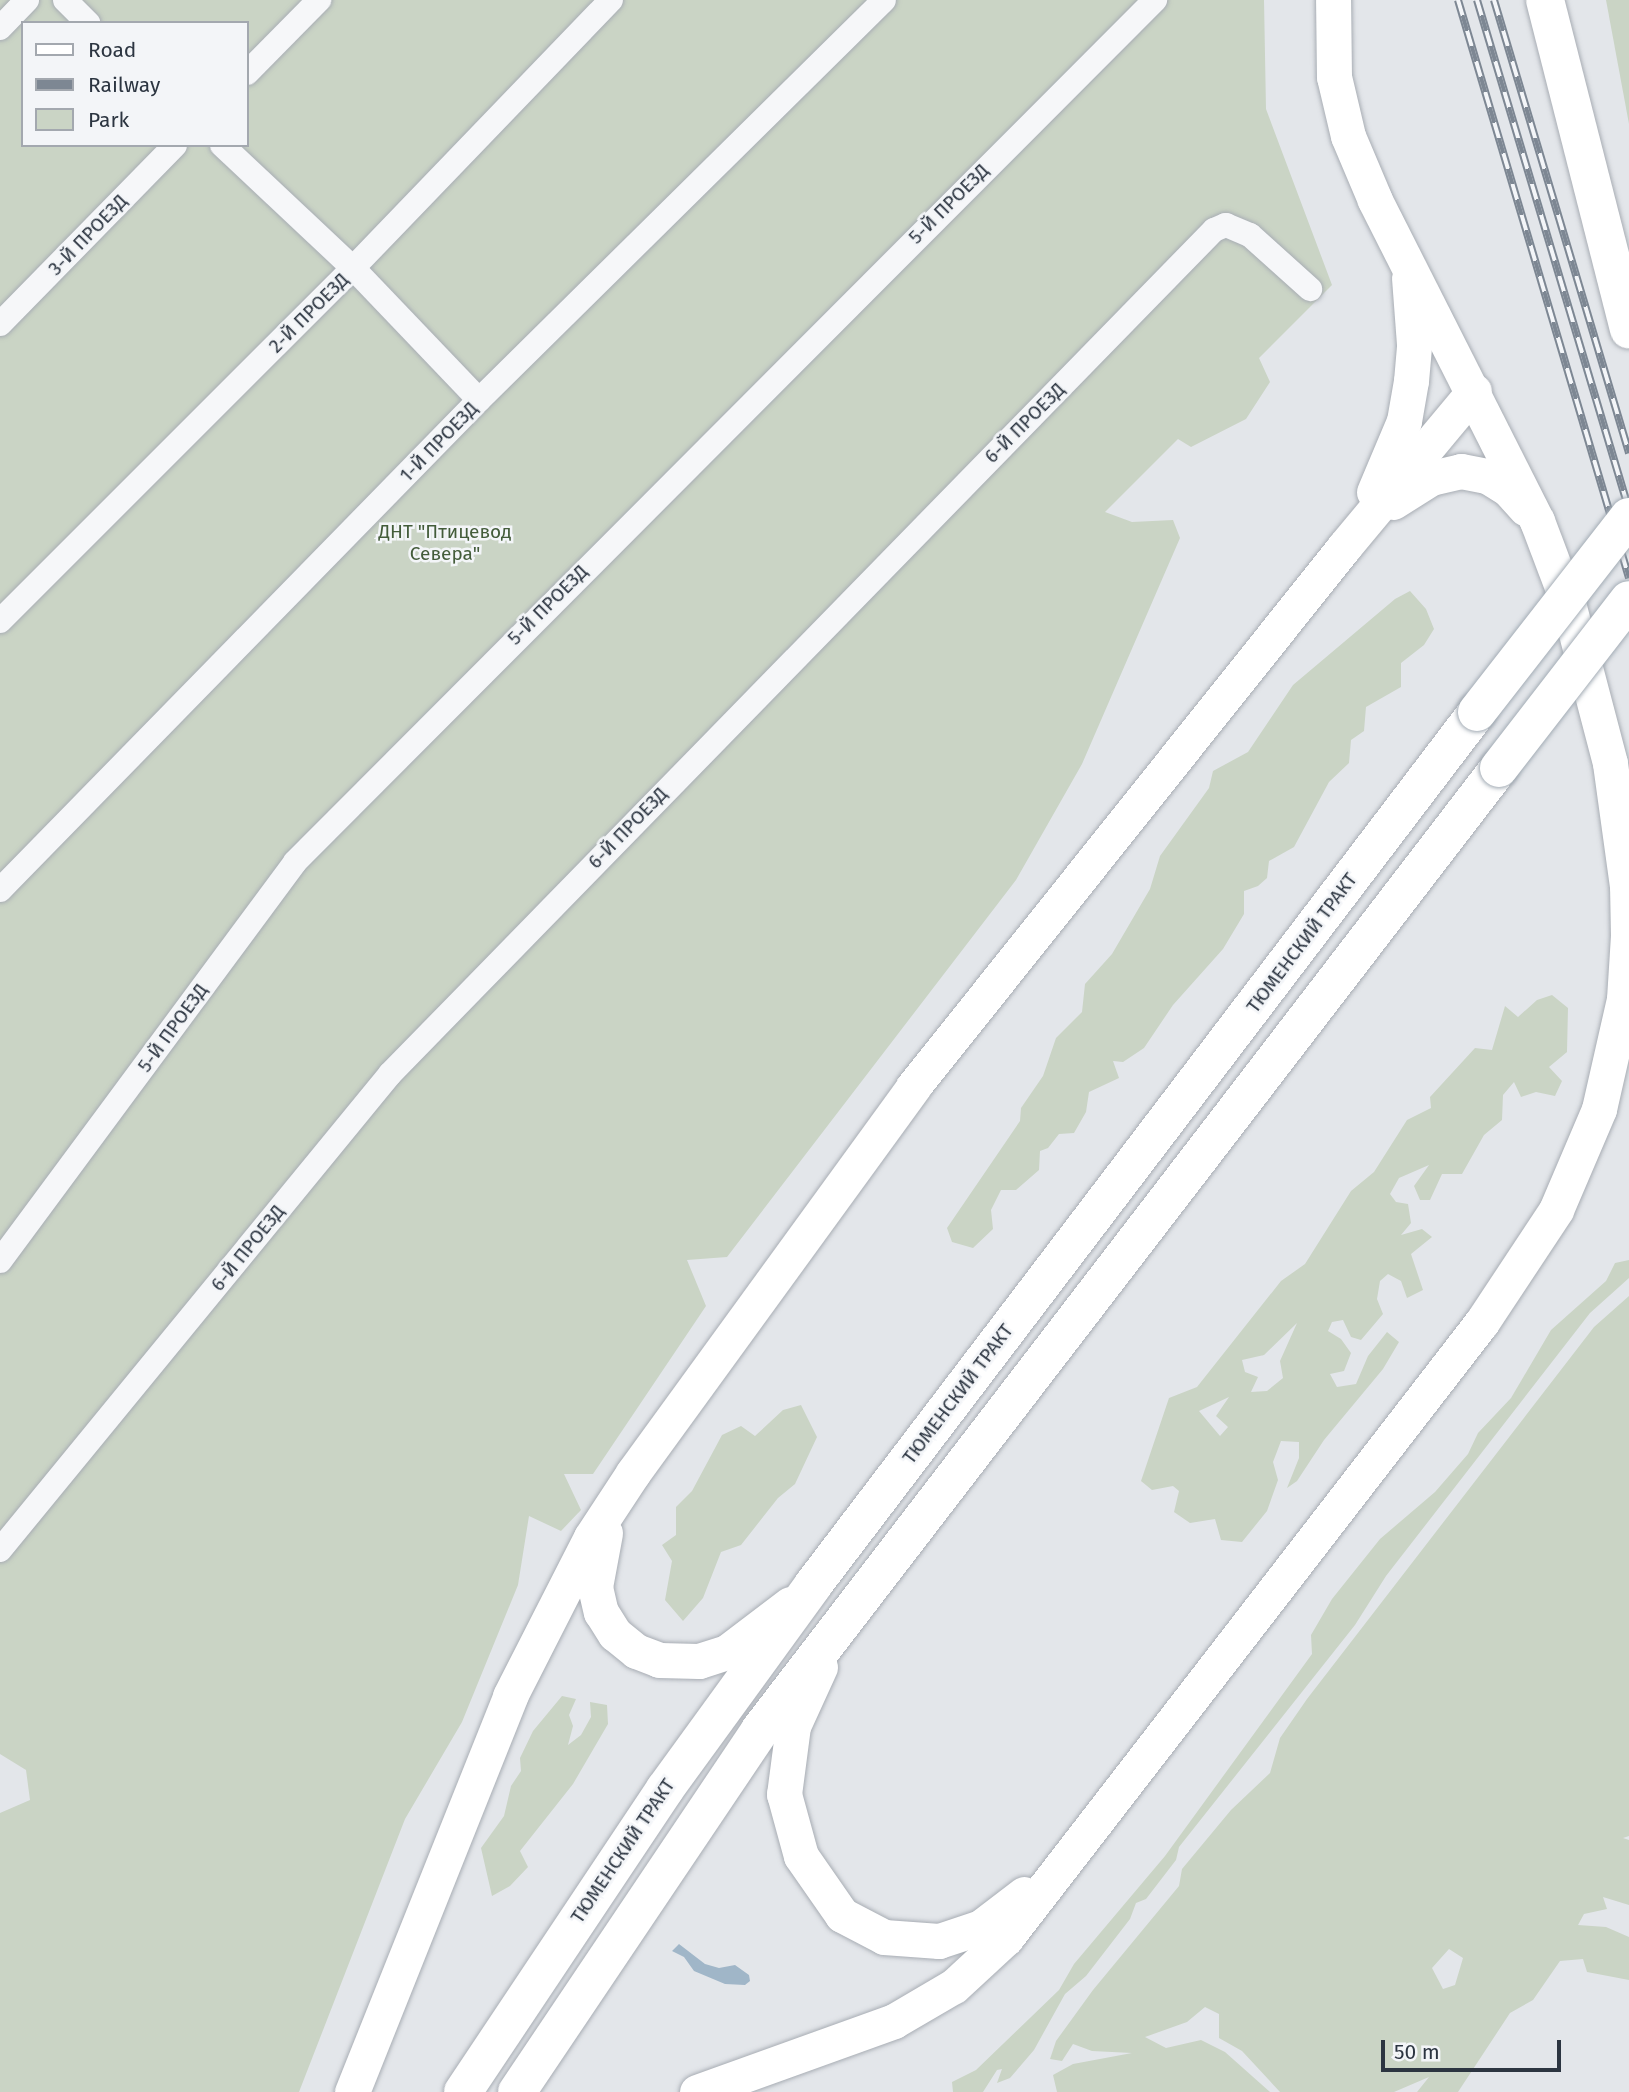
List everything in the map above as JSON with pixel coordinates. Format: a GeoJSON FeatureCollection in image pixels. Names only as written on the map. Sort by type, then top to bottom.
{"type":"FeatureCollection","features":[{"type":"Feature","properties":{"kind":"main road"},"geometry":{"type":"LineString","coordinates":[[697,2092],[925,2005],[977,1968],[1006,1938],[1482,1322],[1556,1210],[1599,1109],[1624,999],[1627,886],[1610,763],[1568,603],[1537,521],[1474,391],[1360,169],[1340,109],[1334,77],[1333,0]]}},
{"type":"Feature","properties":{"kind":"main road"},"geometry":{"type":"LineString","coordinates":[[1545,0],[1629,329]]}},
{"type":"Feature","properties":{"kind":"main road"},"geometry":{"type":"LineString","coordinates":[[1344,547],[1377,488],[1404,421],[1414,344],[1406,259]]}},
{"type":"Feature","properties":{"kind":"main road"},"geometry":{"type":"LineString","coordinates":[[352,2092],[510,1696],[585,1548],[633,1473],[913,1087],[1344,547],[1474,391]]}},
{"type":"Feature","properties":{"kind":"main road"},"geometry":{"type":"LineString","coordinates":[[1344,547],[1399,497],[1431,478],[1461,471],[1487,476],[1509,490],[1537,521]]}},
{"type":"Feature","properties":{"kind":"main road","name":"ТЮМЕНСКИЙ ТРАКТ"},"geometry":{"type":"LineString","coordinates":[[463,2092],[665,1789],[813,1585],[1477,712],[1629,517]]}},
{"type":"Feature","properties":{"kind":"main road"},"geometry":{"type":"LineString","coordinates":[[517,2092],[752,1740],[1629,600]]}},
{"type":"Feature","properties":{"kind":"main road"},"geometry":{"type":"LineString","coordinates":[[633,1473],[606,1530],[595,1587],[601,1612],[615,1634],[636,1651],[676,1662],[699,1661],[727,1652],[813,1585]]}},
{"type":"Feature","properties":{"kind":"main road"},"geometry":{"type":"LineString","coordinates":[[850,1613],[802,1703],[785,1763],[784,1794],[801,1856],[842,1915],[884,1937],[939,1941],[981,1927],[1006,1911],[1085,1837]]}},
{"type":"Feature","properties":{"kind":"street"},"geometry":{"type":"LineString","coordinates":[[0,28],[27,0]]}},
{"type":"Feature","properties":{"kind":"street"},"geometry":{"type":"LineString","coordinates":[[65,0],[86,21]]}},
{"type":"Feature","properties":{"kind":"street"},"geometry":{"type":"LineString","coordinates":[[248,72],[319,0]]}},
{"type":"Feature","properties":{"kind":"street","name":"2-Й ПРОЕЗД"},"geometry":{"type":"LineString","coordinates":[[0,621],[353,268],[611,0]]}},
{"type":"Feature","properties":{"kind":"street","name":"1-Й ПРОЕЗД"},"geometry":{"type":"LineString","coordinates":[[0,890],[480,400],[884,0]]}},
{"type":"Feature","properties":{"kind":"street","name":"5-Й ПРОЕЗД"},"geometry":{"type":"LineString","coordinates":[[0,1261],[295,862],[1155,0]]}},
{"type":"Feature","properties":{"kind":"street","name":"3-Й ПРОЕЗД"},"geometry":{"type":"LineString","coordinates":[[0,324],[173,147]]}},
{"type":"Feature","properties":{"kind":"street"},"geometry":{"type":"LineString","coordinates":[[224,147],[353,268],[480,400]]}},
{"type":"Feature","properties":{"kind":"street","name":"6-Й ПРОЕЗД"},"geometry":{"type":"LineString","coordinates":[[0,1550],[390,1074],[1214,230],[1226,225],[1250,235],[1310,289]]}},
{"type":"Feature","properties":{"kind":"green space","name":"ДНТ \"Птицевод Севера\""},"geometry":{"type":"Polygon","coordinates":[[[0,0],[1264,0],[1266,109],[1332,285],[1259,358],[1270,382],[1246,419],[1191,447],[1178,439],[1105,512],[1132,522],[1173,520],[1180,538],[1082,764],[1016,880],[727,1257],[687,1260],[706,1306],[593,1474],[564,1474],[581,1510],[561,1531],[529,1516],[518,1585],[462,1722],[405,1819],[299,2092],[0,2092],[0,1813],[30,1800],[26,1770],[0,1754],[0,0]]]}},
{"type":"Feature","properties":{"kind":"green space"},"geometry":{"type":"Polygon","coordinates":[[[1606,0],[1629,0],[1629,124],[1606,0]]]}},
{"type":"Feature","properties":{"kind":"green space"},"geometry":{"type":"Polygon","coordinates":[[[1410,591],[1426,609],[1434,629],[1424,645],[1401,663],[1401,687],[1366,707],[1364,731],[1351,740],[1349,763],[1329,782],[1294,847],[1269,861],[1267,878],[1258,886],[1244,891],[1244,914],[1223,949],[1173,1005],[1144,1048],[1123,1062],[1113,1061],[1119,1078],[1089,1092],[1086,1112],[1074,1133],[1059,1134],[1048,1148],[1040,1151],[1039,1170],[1016,1190],[1001,1190],[991,1210],[993,1229],[973,1248],[952,1242],[947,1228],[1020,1121],[1021,1108],[1043,1076],[1056,1038],[1082,1012],[1085,984],[1112,954],[1150,889],[1160,856],[1209,788],[1213,771],[1248,752],[1293,685],[1395,599],[1410,591]]]}},
{"type":"Feature","properties":{"kind":"green space"},"geometry":{"type":"Polygon","coordinates":[[[1552,995],[1568,1008],[1567,1052],[1549,1067],[1562,1081],[1555,1096],[1536,1092],[1521,1097],[1514,1082],[1503,1095],[1502,1120],[1484,1135],[1462,1174],[1442,1174],[1430,1200],[1420,1200],[1414,1186],[1429,1165],[1399,1178],[1390,1194],[1396,1202],[1408,1204],[1411,1223],[1401,1235],[1422,1229],[1432,1237],[1411,1254],[1423,1290],[1407,1298],[1401,1281],[1388,1274],[1380,1281],[1377,1299],[1383,1314],[1361,1340],[1351,1337],[1343,1320],[1332,1322],[1328,1331],[1341,1339],[1351,1353],[1344,1371],[1330,1374],[1337,1387],[1356,1384],[1368,1356],[1387,1332],[1399,1342],[1383,1369],[1324,1440],[1297,1481],[1287,1488],[1299,1458],[1299,1442],[1281,1441],[1273,1462],[1278,1480],[1267,1511],[1242,1542],[1221,1540],[1215,1519],[1190,1523],[1174,1512],[1179,1491],[1173,1486],[1152,1490],[1141,1481],[1169,1398],[1197,1387],[1281,1281],[1305,1264],[1351,1191],[1374,1172],[1407,1120],[1431,1108],[1430,1097],[1475,1048],[1492,1050],[1505,1006],[1518,1017],[1537,1000],[1552,995]],[[1297,1323],[1264,1355],[1242,1360],[1245,1372],[1258,1377],[1251,1392],[1267,1391],[1283,1378],[1280,1361],[1297,1323]],[[1229,1397],[1199,1411],[1220,1436],[1228,1427],[1216,1416],[1229,1397]]]}},
{"type":"Feature","properties":{"kind":"green space"},"geometry":{"type":"Polygon","coordinates":[[[1629,1260],[1629,1278],[1590,1313],[1386,1576],[1355,1625],[1179,1847],[1176,1860],[1146,1899],[1136,1903],[1130,1919],[1086,1976],[1065,1994],[1034,2050],[1010,2078],[997,2083],[1002,2069],[997,2070],[983,2092],[953,2092],[952,2082],[976,2070],[1059,1990],[1074,1964],[1165,1856],[1312,1654],[1311,1635],[1332,1599],[1380,1539],[1435,1492],[1468,1454],[1478,1433],[1511,1398],[1551,1330],[1606,1281],[1615,1263],[1629,1260]]]}},
{"type":"Feature","properties":{"kind":"green space"},"geometry":{"type":"Polygon","coordinates":[[[1629,1296],[1629,1836],[1623,1838],[1629,1840],[1629,1905],[1603,1897],[1607,1909],[1584,1914],[1578,1925],[1606,1927],[1629,1937],[1629,1980],[1587,1972],[1583,1959],[1560,1961],[1533,2000],[1510,2013],[1458,2092],[1417,2092],[1429,2077],[1394,2092],[1280,2092],[1242,2051],[1219,2038],[1219,2014],[1205,2007],[1187,2022],[1145,2037],[1166,2048],[1201,2040],[1225,2052],[1270,2092],[1057,2092],[1053,2075],[1073,2064],[1132,2053],[1092,2051],[1073,2044],[1062,2061],[1050,2059],[1056,2041],[1093,1990],[1179,1886],[1182,1869],[1231,1810],[1270,1773],[1280,1738],[1307,1699],[1594,1327],[1629,1296]],[[1449,1949],[1432,1968],[1443,1989],[1455,1985],[1463,1958],[1449,1949]]]}},
{"type":"Feature","properties":{"kind":"green space"},"geometry":{"type":"Polygon","coordinates":[[[801,1405],[817,1437],[795,1484],[778,1498],[741,1545],[721,1552],[703,1598],[683,1621],[665,1600],[672,1561],[662,1545],[676,1535],[676,1507],[692,1491],[722,1435],[741,1426],[755,1436],[783,1410],[801,1405]]]}},
{"type":"Feature","properties":{"kind":"green space"},"geometry":{"type":"Polygon","coordinates":[[[562,1696],[576,1699],[569,1715],[573,1726],[568,1745],[581,1735],[591,1717],[590,1702],[607,1705],[608,1724],[573,1784],[520,1851],[528,1867],[510,1886],[492,1896],[481,1848],[504,1816],[511,1786],[521,1771],[520,1758],[533,1731],[562,1696]]]}},
{"type":"Feature","properties":{"kind":"water"},"geometry":{"type":"Polygon","coordinates":[[[679,1944],[705,1964],[719,1968],[735,1965],[749,1975],[750,1981],[745,1985],[725,1984],[694,1971],[684,1957],[672,1951],[679,1944]]]}},
{"type":"Feature","properties":{"kind":"railway"},"geometry":{"type":"LineString","coordinates":[[1458,0],[1629,578]]}},
{"type":"Feature","properties":{"kind":"railway"},"geometry":{"type":"LineString","coordinates":[[1477,0],[1629,510]]}},
{"type":"Feature","properties":{"kind":"railway"},"geometry":{"type":"LineString","coordinates":[[1494,0],[1629,453]]}}]}
